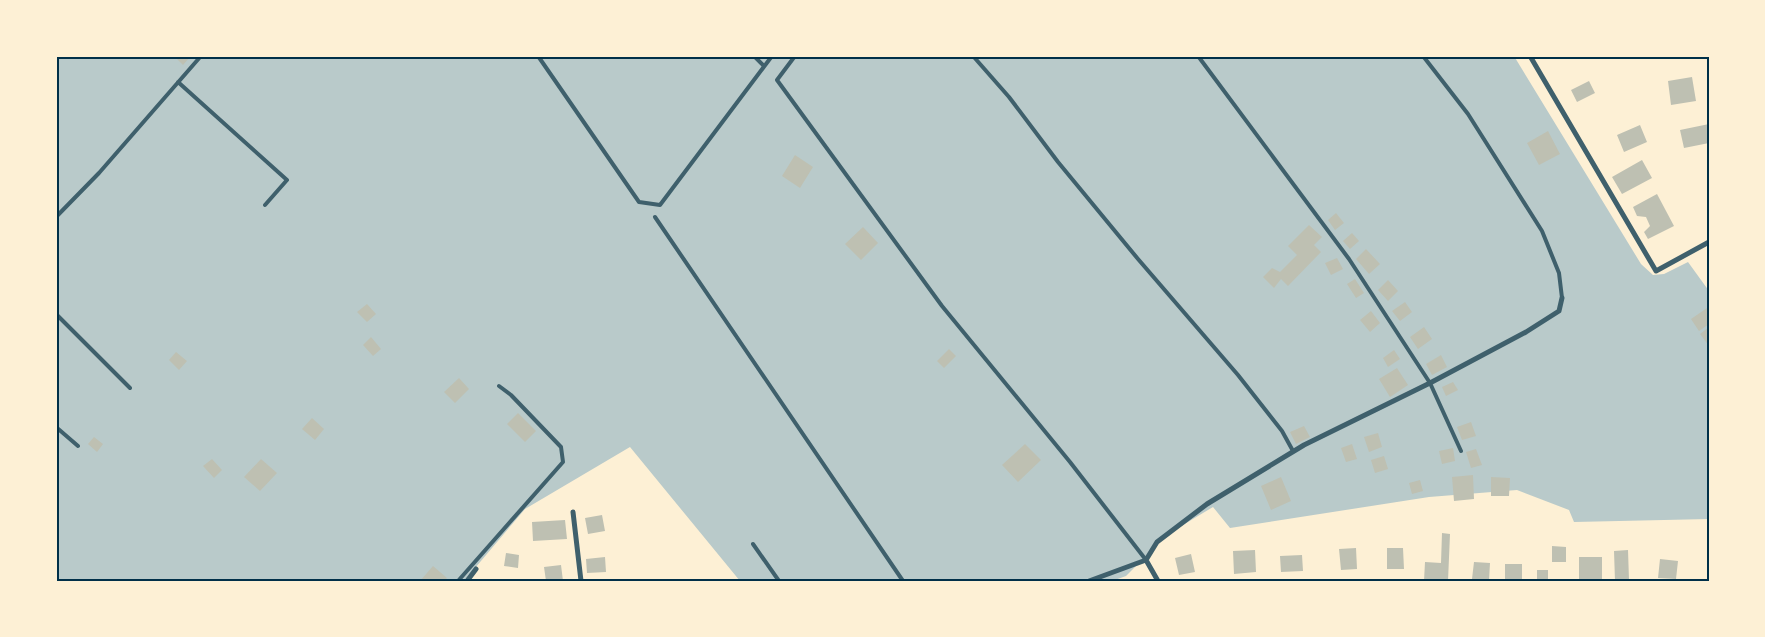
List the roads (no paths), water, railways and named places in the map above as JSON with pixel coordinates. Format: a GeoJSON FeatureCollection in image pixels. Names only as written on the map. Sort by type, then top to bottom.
{"type":"FeatureCollection","features":[{"type":"Feature","properties":{"kind":"street"},"geometry":{"type":"LineString","coordinates":[[1530,56],[1656,271],[1709,242]]}},
{"type":"Feature","properties":{"kind":"street"},"geometry":{"type":"LineString","coordinates":[[1089,581],[1146,560],[1157,542],[1207,504],[1292,451],[1430,383],[1526,332],[1559,311],[1562,298]]}},
{"type":"Feature","properties":{"kind":"street"},"geometry":{"type":"LineString","coordinates":[[573,512],[581,581]]}},
{"type":"Feature","properties":{"kind":"street"},"geometry":{"type":"LineString","coordinates":[[1146,560],[1158,581]]}},
{"type":"Feature","properties":{"kind":"street"},"geometry":{"type":"LineString","coordinates":[[466,581],[476,569]]}},
{"type":"Feature","properties":{"kind":"lane"},"geometry":{"type":"LineString","coordinates":[[56,217],[99,173],[202,56]]}},
{"type":"Feature","properties":{"kind":"lane"},"geometry":{"type":"LineString","coordinates":[[538,56],[640,202],[660,205],[772,56]]}},
{"type":"Feature","properties":{"kind":"lane"},"geometry":{"type":"LineString","coordinates":[[754,56],[764,66]]}},
{"type":"Feature","properties":{"kind":"lane"},"geometry":{"type":"LineString","coordinates":[[795,56],[777,80],[942,306],[1070,462],[1146,560]]}},
{"type":"Feature","properties":{"kind":"lane"},"geometry":{"type":"LineString","coordinates":[[973,56],[1009,97],[1058,162],[1138,259],[1238,375],[1282,431],[1292,451]]}},
{"type":"Feature","properties":{"kind":"lane"},"geometry":{"type":"LineString","coordinates":[[1198,56],[1349,259],[1430,383],[1461,451]]}},
{"type":"Feature","properties":{"kind":"lane"},"geometry":{"type":"LineString","coordinates":[[1423,56],[1468,114],[1542,231],[1559,273],[1562,298]]}},
{"type":"Feature","properties":{"kind":"lane"},"geometry":{"type":"LineString","coordinates":[[178,82],[287,180],[265,205]]}},
{"type":"Feature","properties":{"kind":"lane"},"geometry":{"type":"LineString","coordinates":[[655,217],[904,581]]}},
{"type":"Feature","properties":{"kind":"lane"},"geometry":{"type":"LineString","coordinates":[[56,314],[130,388]]}},
{"type":"Feature","properties":{"kind":"lane"},"geometry":{"type":"LineString","coordinates":[[458,581],[562,462],[561,447],[499,386]]}},
{"type":"Feature","properties":{"kind":"lane"},"geometry":{"type":"LineString","coordinates":[[56,427],[78,446]]}},
{"type":"Feature","properties":{"kind":"lane"},"geometry":{"type":"LineString","coordinates":[[753,544],[779,581]]}}]}
